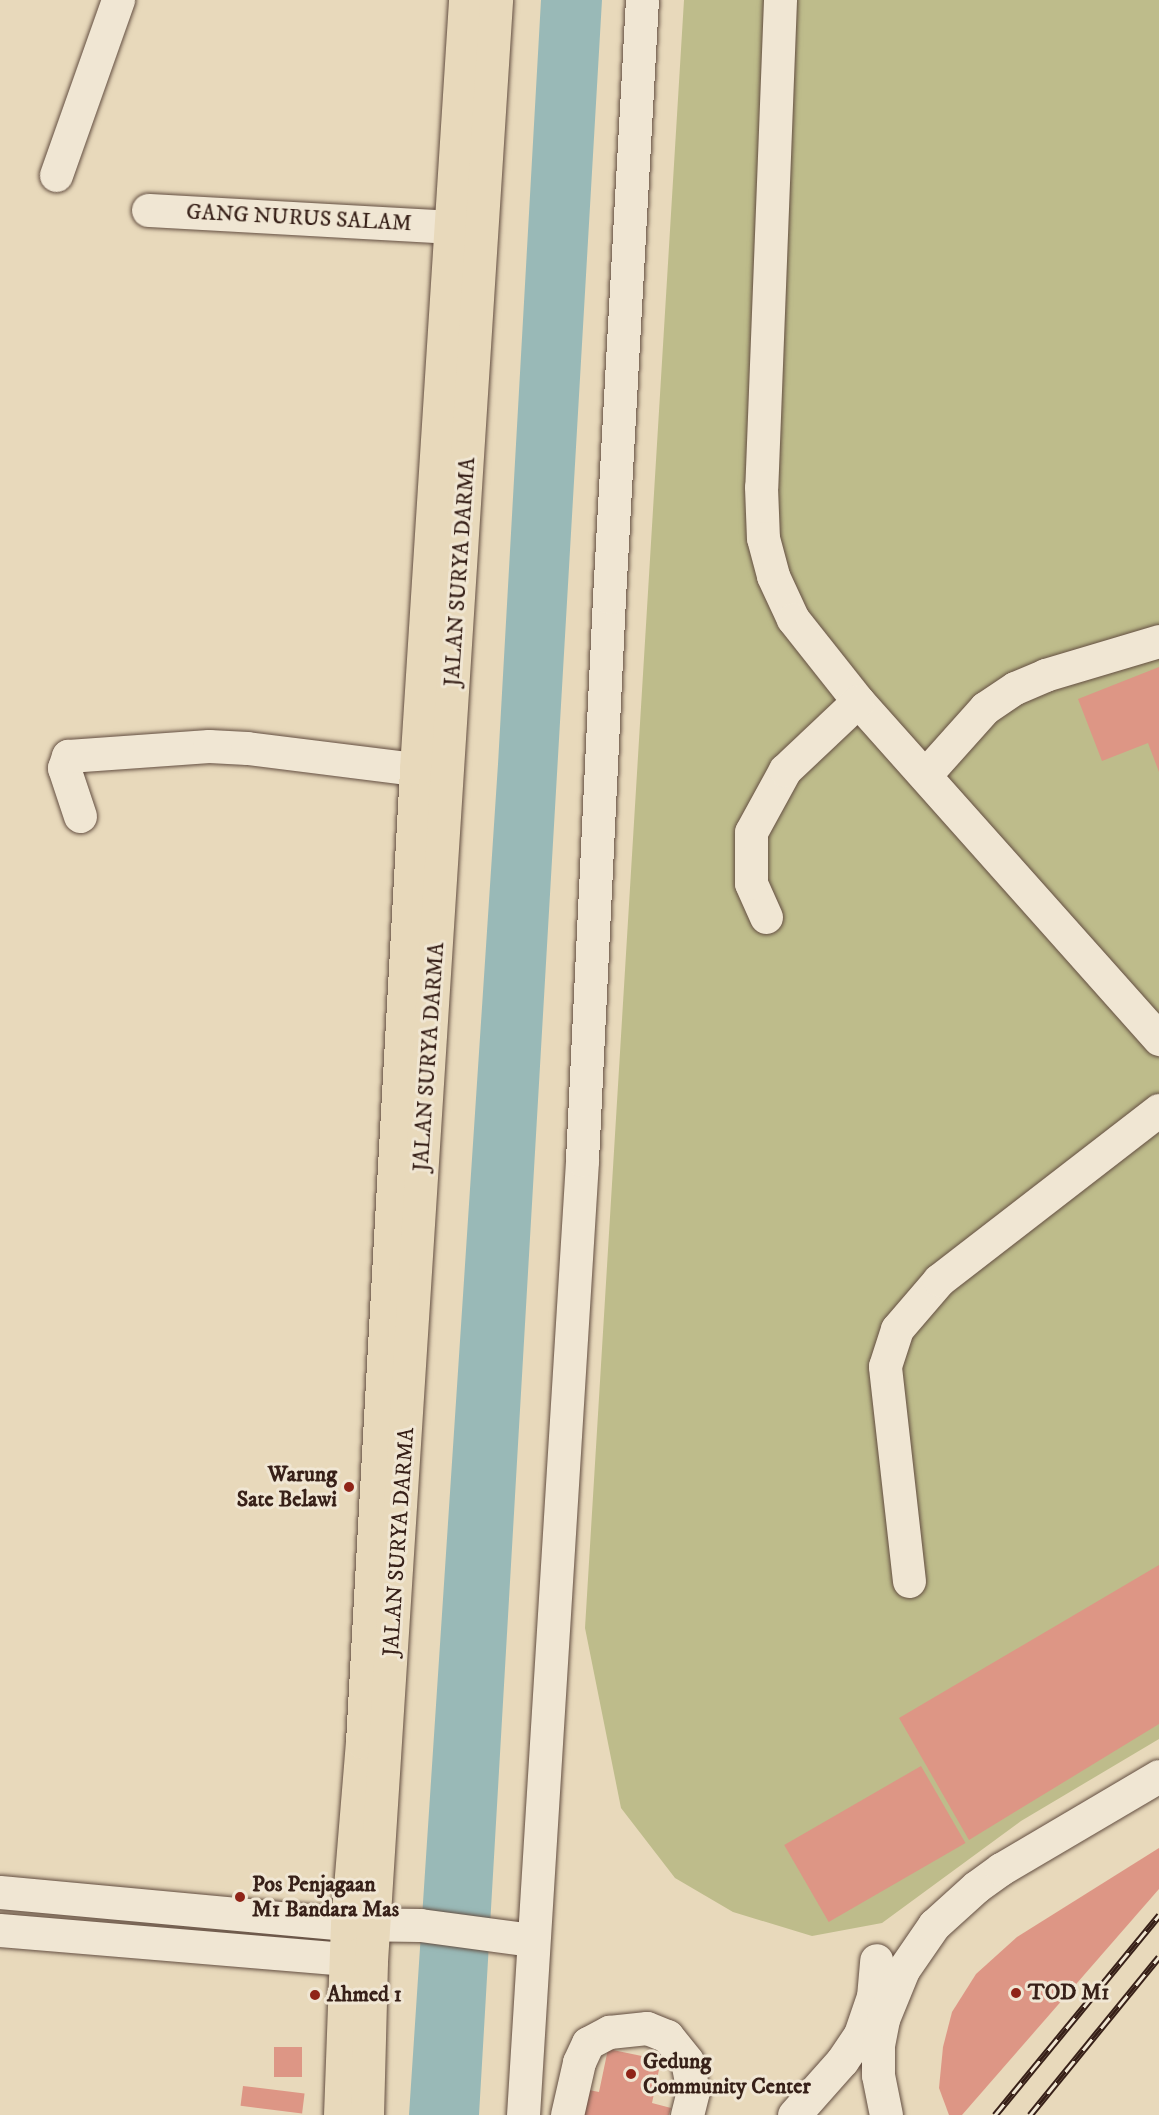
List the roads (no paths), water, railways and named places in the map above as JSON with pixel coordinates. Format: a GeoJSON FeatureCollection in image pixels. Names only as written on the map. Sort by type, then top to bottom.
{"type":"FeatureCollection","features":[{"type":"Feature","properties":{"kind":"main road","name":"JALAN SURYA DARMA"},"geometry":{"type":"LineString","coordinates":[[361,1924],[362,1742],[416,769],[465,0]]}},
{"type":"Feature","properties":{"kind":"main road","name":"JALAN SURYA DARMA"},"geometry":{"type":"LineString","coordinates":[[340,2115],[359,1960],[496,0]]}},
{"type":"Feature","properties":{"kind":"main road","name":"JALAN SURYA DARMA"},"geometry":{"type":"LineString","coordinates":[[359,1960],[367,2115]]}},
{"type":"Feature","properties":{"kind":"street"},"geometry":{"type":"LineString","coordinates":[[56,176],[118,0]]}},
{"type":"Feature","properties":{"kind":"street"},"geometry":{"type":"LineString","coordinates":[[523,2115],[582,1160],[609,597],[642,0]]}},
{"type":"Feature","properties":{"kind":"street"},"geometry":{"type":"LineString","coordinates":[[780,0],[761,487],[763,538],[773,576],[793,619],[858,701],[1159,1038]]}},
{"type":"Feature","properties":{"kind":"street","name":"GANG NURUS SALAM"},"geometry":{"type":"LineString","coordinates":[[148,210],[450,227]]}},
{"type":"Feature","properties":{"kind":"street"},"geometry":{"type":"LineString","coordinates":[[926,775],[985,708],[1015,688],[1045,675],[1159,641]]}},
{"type":"Feature","properties":{"kind":"street"},"geometry":{"type":"LineString","coordinates":[[766,917],[751,883],[751,832],[785,770],[858,701]]}},
{"type":"Feature","properties":{"kind":"street"},"geometry":{"type":"LineString","coordinates":[[80,816],[64,768],[68,756],[209,746],[247,748],[416,769]]}},
{"type":"Feature","properties":{"kind":"street"},"geometry":{"type":"LineString","coordinates":[[909,1581],[885,1366],[897,1329],[939,1280],[1159,1110]]}},
{"type":"Feature","properties":{"kind":"street"},"geometry":{"type":"LineString","coordinates":[[885,2115],[878,2074],[878,2045],[883,2019],[903,1970],[934,1925],[968,1894],[1001,1869],[1159,1776]]}},
{"type":"Feature","properties":{"kind":"street"},"geometry":{"type":"LineString","coordinates":[[0,1892],[361,1924],[420,1925],[533,1940]]}},
{"type":"Feature","properties":{"kind":"street"},"geometry":{"type":"LineString","coordinates":[[0,1930],[359,1960]]}},
{"type":"Feature","properties":{"kind":"street"},"geometry":{"type":"LineString","coordinates":[[794,2115],[842,2061],[860,2034],[873,1997],[876,1960]]}},
{"type":"Feature","properties":{"kind":"street"},"geometry":{"type":"LineString","coordinates":[[567,2115],[579,2062],[588,2043],[609,2031],[646,2028],[667,2036],[687,2061],[693,2091],[687,2115]]}},
{"type":"Feature","properties":{"kind":"water"},"geometry":{"type":"Polygon","coordinates":[[[541,0],[602,0],[479,2115],[409,2115],[498,764],[541,0]]]}},
{"type":"Feature","properties":{"kind":"railway"},"geometry":{"type":"LineString","coordinates":[[995,2115],[1159,1915]]}},
{"type":"Feature","properties":{"kind":"railway"},"geometry":{"type":"LineString","coordinates":[[1030,2115],[1159,1957]]}},
{"type":"Feature","properties":{"kind":"place","name":"Warung Sate Belawi"},"geometry":{"type":"Point","coordinates":[349,1487]}},
{"type":"Feature","properties":{"kind":"place","name":"Pos Penjagaan M1 Bandara Mas"},"geometry":{"type":"Point","coordinates":[240,1897]}},
{"type":"Feature","properties":{"kind":"place","name":"TOD M1"},"geometry":{"type":"Point","coordinates":[1016,1993]}},
{"type":"Feature","properties":{"kind":"place","name":"Ahmed 1"},"geometry":{"type":"Point","coordinates":[315,1995]}},
{"type":"Feature","properties":{"kind":"place","name":"Gedung Community Center"},"geometry":{"type":"Point","coordinates":[631,2074]}}]}
